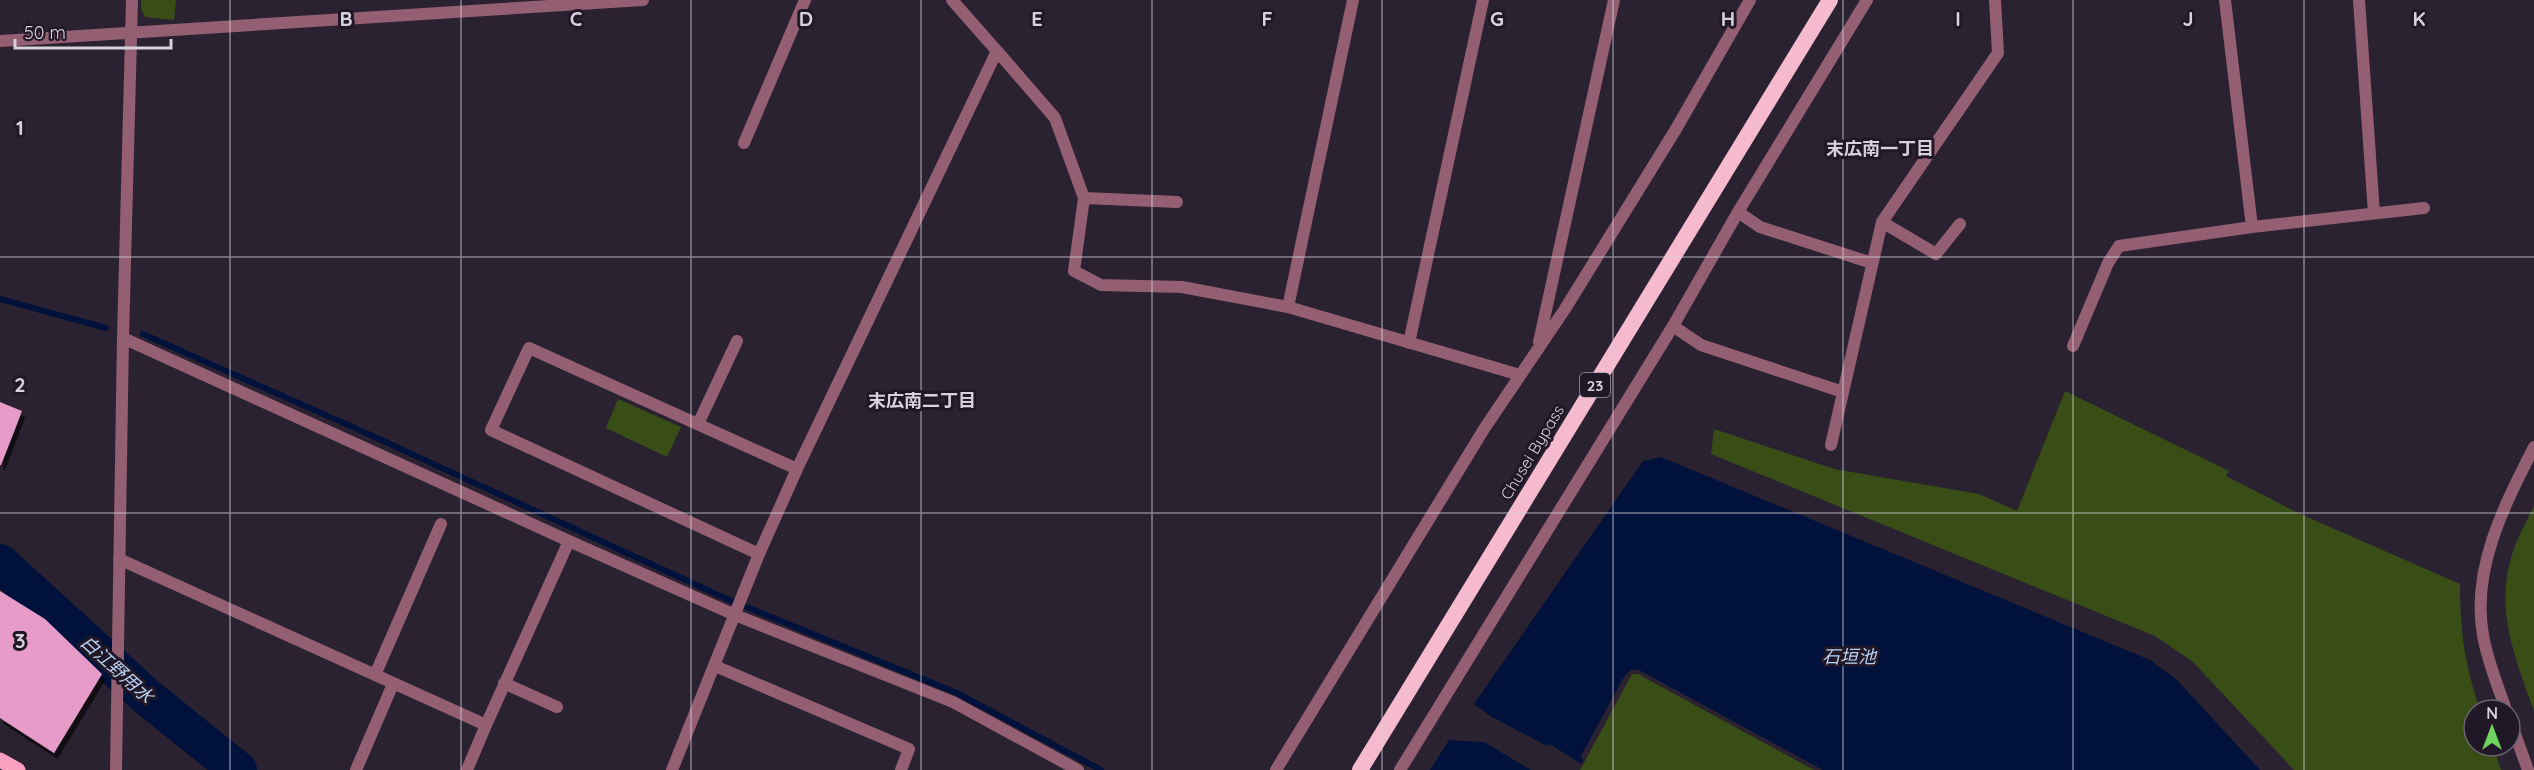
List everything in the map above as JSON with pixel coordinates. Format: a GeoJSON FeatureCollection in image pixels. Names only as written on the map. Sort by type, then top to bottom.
{"type":"FeatureCollection","features":[{"type":"Feature","properties":{"kind":"highway","name":"Chusei Bypass"},"geometry":{"type":"LineString","coordinates":[[1360,770],[1830,0]]}},
{"type":"Feature","properties":{"kind":"main road"},"geometry":{"type":"LineString","coordinates":[[0,760],[18,770]]}},
{"type":"Feature","properties":{"kind":"street"},"geometry":{"type":"LineString","coordinates":[[116,770],[116,657],[132,0]]}},
{"type":"Feature","properties":{"kind":"street"},"geometry":{"type":"LineString","coordinates":[[0,41],[643,0]]}},
{"type":"Feature","properties":{"kind":"street"},"geometry":{"type":"LineString","coordinates":[[744,143],[805,0]]}},
{"type":"Feature","properties":{"kind":"street"},"geometry":{"type":"LineString","coordinates":[[952,0],[1055,118],[1084,198],[1074,271],[1101,285],[1182,287],[1288,307],[1520,375]]}},
{"type":"Feature","properties":{"kind":"street"},"geometry":{"type":"LineString","coordinates":[[1288,307],[1353,0]]}},
{"type":"Feature","properties":{"kind":"street"},"geometry":{"type":"LineString","coordinates":[[1409,343],[1483,0]]}},
{"type":"Feature","properties":{"kind":"street"},"geometry":{"type":"LineString","coordinates":[[1538,349],[1614,0]]}},
{"type":"Feature","properties":{"kind":"street"},"geometry":{"type":"LineString","coordinates":[[1276,770],[1484,429],[1538,349],[1676,129],[1750,0]]}},
{"type":"Feature","properties":{"kind":"street"},"geometry":{"type":"LineString","coordinates":[[1400,770],[1673,326],[1738,212],[1867,0]]}},
{"type":"Feature","properties":{"kind":"street"},"geometry":{"type":"LineString","coordinates":[[1831,445],[1882,222],[1890,206],[1998,53],[1995,0]]}},
{"type":"Feature","properties":{"kind":"street"},"geometry":{"type":"LineString","coordinates":[[2225,0],[2252,227]]}},
{"type":"Feature","properties":{"kind":"street"},"geometry":{"type":"LineString","coordinates":[[2359,0],[2374,213]]}},
{"type":"Feature","properties":{"kind":"street"},"geometry":{"type":"LineString","coordinates":[[676,769],[742,596],[797,468],[997,51]]}},
{"type":"Feature","properties":{"kind":"street"},"geometry":{"type":"LineString","coordinates":[[1084,198],[1177,202]]}},
{"type":"Feature","properties":{"kind":"street"},"geometry":{"type":"LineString","coordinates":[[2073,346],[2108,263],[2120,246],[2252,227],[2424,208]]}},
{"type":"Feature","properties":{"kind":"street"},"geometry":{"type":"LineString","coordinates":[[1738,212],[1760,227],[1872,263]]}},
{"type":"Feature","properties":{"kind":"street"},"geometry":{"type":"LineString","coordinates":[[1882,222],[1936,254],[1960,224]]}},
{"type":"Feature","properties":{"kind":"street"},"geometry":{"type":"LineString","coordinates":[[1673,326],[1701,345],[1843,392]]}},
{"type":"Feature","properties":{"kind":"street"},"geometry":{"type":"LineString","coordinates":[[123,338],[735,615],[953,702],[1078,770]]}},
{"type":"Feature","properties":{"kind":"street"},"geometry":{"type":"LineString","coordinates":[[698,424],[737,341]]}},
{"type":"Feature","properties":{"kind":"street"},"geometry":{"type":"LineString","coordinates":[[759,554],[491,430],[529,348],[797,468]]}},
{"type":"Feature","properties":{"kind":"street"},"geometry":{"type":"LineString","coordinates":[[2502,698],[2483,636],[2480,601],[2484,572],[2503,508],[2534,447]]}},
{"type":"Feature","properties":{"kind":"street"},"geometry":{"type":"LineString","coordinates":[[375,675],[441,524]]}},
{"type":"Feature","properties":{"kind":"street"},"geometry":{"type":"LineString","coordinates":[[467,770],[569,541]]}},
{"type":"Feature","properties":{"kind":"street"},"geometry":{"type":"LineString","coordinates":[[119,559],[486,724]]}},
{"type":"Feature","properties":{"kind":"street"},"geometry":{"type":"LineString","coordinates":[[715,666],[909,749],[901,770]]}},
{"type":"Feature","properties":{"kind":"street"},"geometry":{"type":"LineString","coordinates":[[504,683],[557,707]]}},
{"type":"Feature","properties":{"kind":"street"},"geometry":{"type":"LineString","coordinates":[[357,770],[393,684]]}},
{"type":"Feature","properties":{"kind":"street"},"geometry":{"type":"LineString","coordinates":[[2522,753],[2528,770]]}},
{"type":"Feature","properties":{"kind":"green space"},"geometry":{"type":"Polygon","coordinates":[[[141,0],[176,0],[174,20],[145,17],[141,9],[141,0]]]}},
{"type":"Feature","properties":{"kind":"green space"},"geometry":{"type":"Polygon","coordinates":[[[2065,391],[2229,471],[2226,476],[2298,513],[2460,584],[2464,648],[2477,698],[2462,698],[2462,758],[2497,758],[2501,770],[2294,770],[2192,661],[2155,636],[1711,454],[1714,429],[1834,469],[1979,494],[2017,511],[2065,391]]]}},
{"type":"Feature","properties":{"kind":"green space"},"geometry":{"type":"Polygon","coordinates":[[[618,399],[681,427],[667,457],[606,428],[618,399]]]}},
{"type":"Feature","properties":{"kind":"green space"},"geometry":{"type":"Polygon","coordinates":[[[2534,506],[2534,711],[2510,638],[2505,600],[2506,581],[2512,555],[2534,506]]]}},
{"type":"Feature","properties":{"kind":"green space"},"geometry":{"type":"Polygon","coordinates":[[[1632,674],[1638,674],[1814,770],[1580,770],[1632,674]]]}},
{"type":"Feature","properties":{"kind":"water","name":"石垣池"},"geometry":{"type":"Polygon","coordinates":[[[1661,457],[2150,660],[2177,680],[2260,770],[1823,770],[1639,670],[1631,670],[1625,675],[1581,756],[1583,760],[1581,764],[1550,744],[1547,746],[1492,717],[1474,704],[1643,461],[1661,457]]]}},
{"type":"Feature","properties":{"kind":"water"},"geometry":{"type":"Polygon","coordinates":[[[1449,740],[1484,742],[1531,770],[1430,770],[1449,740]]]}},
{"type":"Feature","properties":{"kind":"building"},"geometry":{"type":"Polygon","coordinates":[[[0,402],[22,411],[1,465],[0,465],[0,402]]]}},
{"type":"Feature","properties":{"kind":"building"},"geometry":{"type":"Polygon","coordinates":[[[0,591],[45,619],[102,674],[54,753],[0,718],[0,591]]]}},
{"type":"Feature","properties":{"kind":"waterway"},"geometry":{"type":"LineString","coordinates":[[0,299],[106,328]]}},
{"type":"Feature","properties":{"kind":"waterway"},"geometry":{"type":"LineString","coordinates":[[143,334],[366,433],[727,599],[957,693],[1101,770]]}},
{"type":"Feature","properties":{"kind":"waterway","name":"白江野用水"},"geometry":{"type":"LineString","coordinates":[[0,563],[147,697],[238,770]]}},
{"type":"Feature","properties":{"kind":"district","name":"末広南一丁目"},"geometry":{"type":"Point","coordinates":[1880,148]}},
{"type":"Feature","properties":{"kind":"district","name":"末広南二丁目"},"geometry":{"type":"Point","coordinates":[922,400]}}]}
